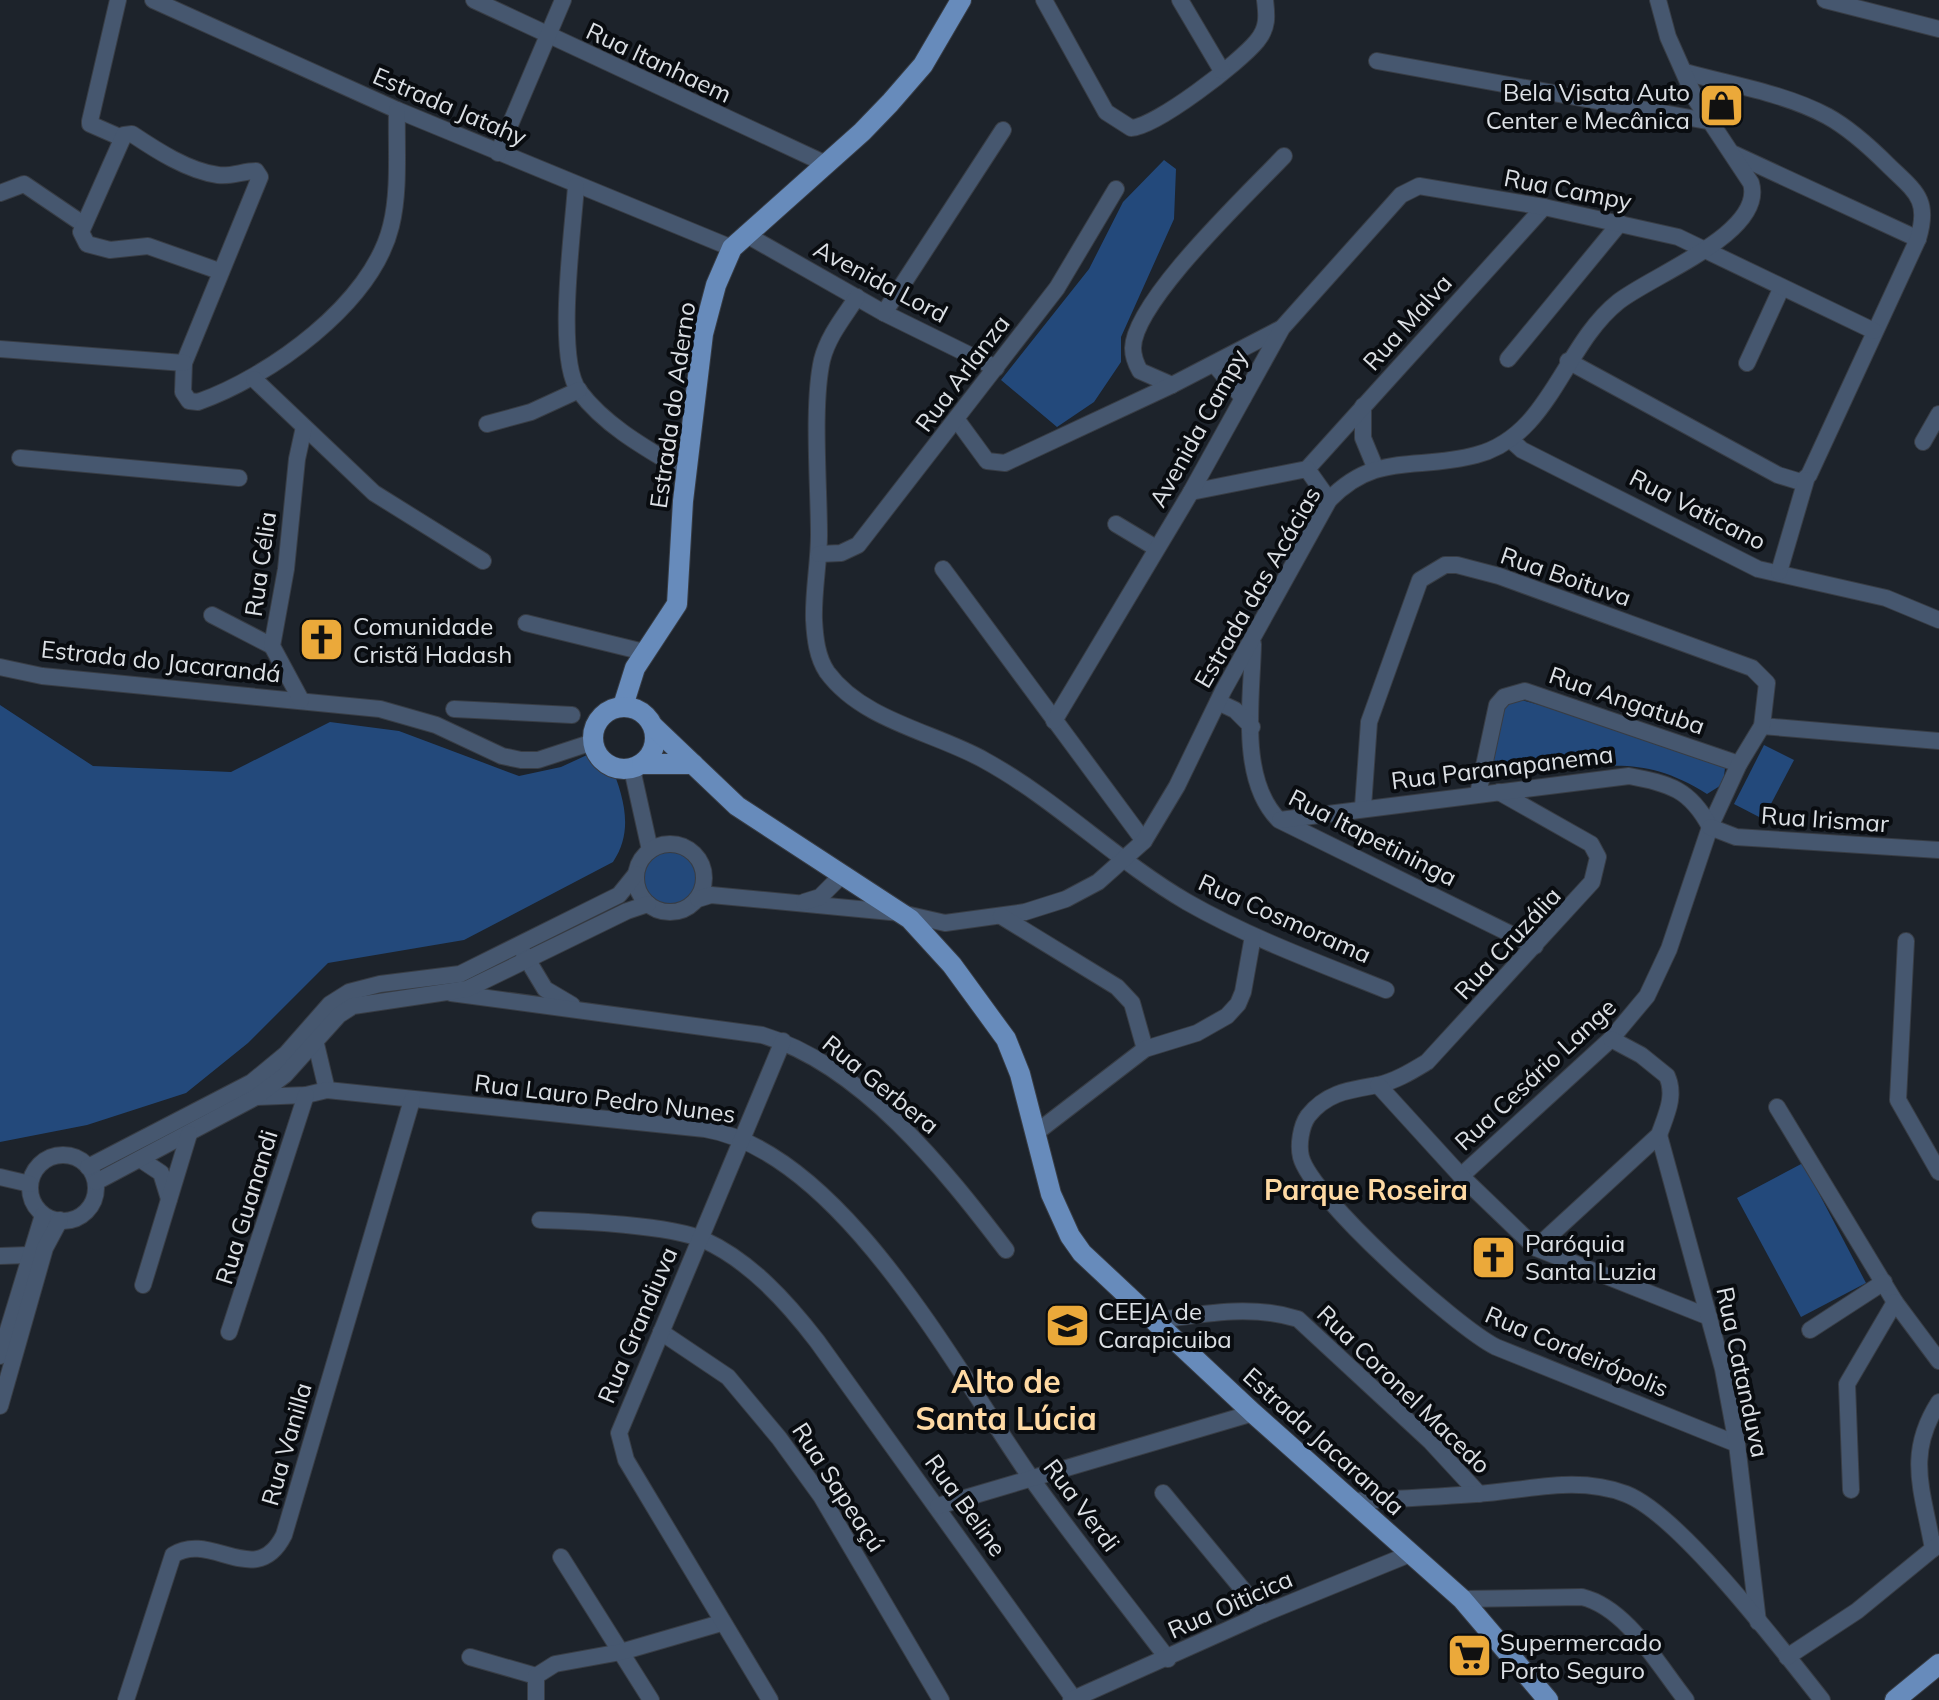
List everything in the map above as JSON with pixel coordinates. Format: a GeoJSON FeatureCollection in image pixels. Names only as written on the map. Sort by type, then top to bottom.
{"type":"FeatureCollection","features":[{"type":"Feature","properties":{"kind":"main road","name":"Estrada do Aderno"},"geometry":{"type":"LineString","coordinates":[[623,706],[644,652],[677,604],[686,472],[703,334],[716,285],[738,241],[862,132],[923,65],[961,0]]}},
{"type":"Feature","properties":{"kind":"main road"},"geometry":{"type":"LineString","coordinates":[[693,764],[621,769],[602,761],[593,742],[600,717],[623,706],[636,709],[737,806],[910,919],[952,965],[1006,1039],[1037,1132]]}},
{"type":"Feature","properties":{"kind":"main road"},"geometry":{"type":"LineString","coordinates":[[637,766],[654,747],[654,727]]}},
{"type":"Feature","properties":{"kind":"main road","name":"Estrada Jacaranda"},"geometry":{"type":"LineString","coordinates":[[1037,1132],[1051,1194],[1070,1236],[1082,1253],[1253,1413],[1462,1599],[1548,1700]]}},
{"type":"Feature","properties":{"kind":"main road"},"geometry":{"type":"LineString","coordinates":[[1895,1700],[1939,1664]]}},
{"type":"Feature","properties":{"kind":"street"},"geometry":{"type":"LineString","coordinates":[[118,0],[90,124],[122,138]]}},
{"type":"Feature","properties":{"kind":"street","name":"Estrada Jatahy"},"geometry":{"type":"LineString","coordinates":[[153,0],[397,110],[576,186],[738,241]]}},
{"type":"Feature","properties":{"kind":"street","name":"Rua Itanhaem"},"geometry":{"type":"LineString","coordinates":[[474,0],[826,164]]}},
{"type":"Feature","properties":{"kind":"street"},"geometry":{"type":"LineString","coordinates":[[498,153],[563,0]]}},
{"type":"Feature","properties":{"kind":"street"},"geometry":{"type":"LineString","coordinates":[[1044,0],[1106,112],[1119,124],[1131,128],[1149,125],[1258,40],[1267,23],[1265,0]]}},
{"type":"Feature","properties":{"kind":"street"},"geometry":{"type":"LineString","coordinates":[[1180,0],[1222,71]]}},
{"type":"Feature","properties":{"kind":"street","name":"Estrada das Acácias"},"geometry":{"type":"LineString","coordinates":[[698,899],[711,895],[901,913],[945,923],[1001,916],[1066,899],[1125,861],[1144,841],[1177,786],[1218,702],[1329,500],[1350,481],[1375,467],[1478,455],[1511,440],[1537,413],[1568,361],[1616,303],[1705,249],[1739,223],[1751,205],[1751,183],[1707,121],[1668,37],[1658,0]]}},
{"type":"Feature","properties":{"kind":"street"},"geometry":{"type":"LineString","coordinates":[[1825,0],[1939,29]]}},
{"type":"Feature","properties":{"kind":"street"},"geometry":{"type":"LineString","coordinates":[[1377,61],[1707,121]]}},
{"type":"Feature","properties":{"kind":"street"},"geometry":{"type":"LineString","coordinates":[[1685,72],[1800,104],[1828,116],[1866,145],[1919,197],[1923,218],[1918,239],[1808,478],[1779,572]]}},
{"type":"Feature","properties":{"kind":"street"},"geometry":{"type":"LineString","coordinates":[[219,271],[148,246],[110,250],[87,244],[81,232],[83,224],[122,138],[132,134],[155,149],[219,175],[258,173],[260,182],[219,271],[184,363],[183,392],[189,401],[198,402],[254,379],[334,314],[378,257],[392,222],[397,110]]}},
{"type":"Feature","properties":{"kind":"street"},"geometry":{"type":"LineString","coordinates":[[884,313],[1003,130]]}},
{"type":"Feature","properties":{"kind":"street"},"geometry":{"type":"LineString","coordinates":[[1732,153],[1918,239]]}},
{"type":"Feature","properties":{"kind":"street"},"geometry":{"type":"LineString","coordinates":[[1172,385],[1140,371],[1133,348],[1140,327],[1161,291],[1284,156]]}},
{"type":"Feature","properties":{"kind":"street"},"geometry":{"type":"LineString","coordinates":[[0,193],[24,184],[83,224]]}},
{"type":"Feature","properties":{"kind":"street"},"geometry":{"type":"LineString","coordinates":[[576,186],[566,353],[579,390],[625,435],[686,472]]}},
{"type":"Feature","properties":{"kind":"street","name":"Rua Campy"},"geometry":{"type":"LineString","coordinates":[[1419,186],[1544,207],[1678,237],[1874,331]]}},
{"type":"Feature","properties":{"kind":"street","name":"Avenida Campy"},"geometry":{"type":"LineString","coordinates":[[1054,721],[1191,492],[1282,328],[1401,195],[1419,186]]}},
{"type":"Feature","properties":{"kind":"street","name":"Rua Arlanza"},"geometry":{"type":"LineString","coordinates":[[819,554],[841,553],[858,545],[1057,288],[1116,189]]}},
{"type":"Feature","properties":{"kind":"street","name":"Rua Malva"},"geometry":{"type":"LineString","coordinates":[[1307,469],[1544,207]]}},
{"type":"Feature","properties":{"kind":"street"},"geometry":{"type":"LineString","coordinates":[[1508,359],[1620,223]]}},
{"type":"Feature","properties":{"kind":"street","name":"Avenida Lord"},"geometry":{"type":"LineString","coordinates":[[738,241],[996,368]]}},
{"type":"Feature","properties":{"kind":"street"},"geometry":{"type":"LineString","coordinates":[[1747,363],[1781,289]]}},
{"type":"Feature","properties":{"kind":"street","name":"Rua Cosmorama"},"geometry":{"type":"LineString","coordinates":[[857,297],[827,343],[822,363],[819,554],[814,619],[819,658],[829,674],[865,703],[898,722],[984,760],[1047,799],[1125,861],[1186,901],[1253,936],[1386,990]]}},
{"type":"Feature","properties":{"kind":"street"},"geometry":{"type":"LineString","coordinates":[[957,420],[979,454],[996,464],[1018,458],[1172,385],[1282,328]]}},
{"type":"Feature","properties":{"kind":"street"},"geometry":{"type":"LineString","coordinates":[[0,349],[184,363]]}},
{"type":"Feature","properties":{"kind":"street"},"geometry":{"type":"LineString","coordinates":[[1568,361],[1778,475],[1796,483],[1808,478]]}},
{"type":"Feature","properties":{"kind":"street"},"geometry":{"type":"LineString","coordinates":[[1214,364],[1243,398]]}},
{"type":"Feature","properties":{"kind":"street"},"geometry":{"type":"LineString","coordinates":[[254,379],[395,509],[483,561]]}},
{"type":"Feature","properties":{"kind":"street"},"geometry":{"type":"LineString","coordinates":[[487,424],[531,412],[579,390]]}},
{"type":"Feature","properties":{"kind":"street"},"geometry":{"type":"LineString","coordinates":[[1363,406],[1363,438],[1375,467]]}},
{"type":"Feature","properties":{"kind":"street"},"geometry":{"type":"LineString","coordinates":[[1923,442],[1939,414]]}},
{"type":"Feature","properties":{"kind":"street","name":"Rua Célia"},"geometry":{"type":"LineString","coordinates":[[301,700],[272,646],[286,569],[297,459],[304,427]]}},
{"type":"Feature","properties":{"kind":"street","name":"Rua Vaticano"},"geometry":{"type":"LineString","coordinates":[[1511,440],[1522,450],[1758,569],[1872,596],[1939,620]]}},
{"type":"Feature","properties":{"kind":"street"},"geometry":{"type":"LineString","coordinates":[[20,458],[239,478]]}},
{"type":"Feature","properties":{"kind":"street"},"geometry":{"type":"LineString","coordinates":[[1191,492],[1307,469],[1329,500]]}},
{"type":"Feature","properties":{"kind":"street"},"geometry":{"type":"LineString","coordinates":[[1116,524],[1156,548]]}},
{"type":"Feature","properties":{"kind":"street","name":"Rua Boituva"},"geometry":{"type":"LineString","coordinates":[[1363,807],[1366,742],[1382,681],[1420,580],[1445,565],[1457,565],[1499,576],[1752,668],[1764,679],[1769,691],[1762,726],[1739,764],[1710,827]]}},
{"type":"Feature","properties":{"kind":"street"},"geometry":{"type":"LineString","coordinates":[[943,569],[1144,841]]}},
{"type":"Feature","properties":{"kind":"street"},"geometry":{"type":"LineString","coordinates":[[212,615],[272,646]]}},
{"type":"Feature","properties":{"kind":"street"},"geometry":{"type":"LineString","coordinates":[[526,623],[644,652]]}},
{"type":"Feature","properties":{"kind":"street","name":"Rua Itapetininga"},"geometry":{"type":"LineString","coordinates":[[1253,642],[1255,786],[1264,805],[1279,820],[1535,946]]}},
{"type":"Feature","properties":{"kind":"street","name":"Estrada do Jacarandá"},"geometry":{"type":"LineString","coordinates":[[0,667],[42,676],[301,700],[398,713],[436,725],[502,756],[521,760],[538,760],[593,742]]}},
{"type":"Feature","properties":{"kind":"street","name":"Rua Angatuba"},"geometry":{"type":"LineString","coordinates":[[1478,794],[1497,705],[1504,697],[1525,691],[1739,764]]}},
{"type":"Feature","properties":{"kind":"street"},"geometry":{"type":"LineString","coordinates":[[1218,702],[1235,710],[1252,727]]}},
{"type":"Feature","properties":{"kind":"street"},"geometry":{"type":"LineString","coordinates":[[454,709],[572,715]]}},
{"type":"Feature","properties":{"kind":"street"},"geometry":{"type":"LineString","coordinates":[[1762,726],[1939,741]]}},
{"type":"Feature","properties":{"kind":"street"},"geometry":{"type":"LineString","coordinates":[[92,1174],[140,1159],[256,1097],[285,1075],[339,1015],[353,1006],[451,993],[619,895],[650,850],[637,766]]}},
{"type":"Feature","properties":{"kind":"street","name":"Rua Paranapanema"},"geometry":{"type":"LineString","coordinates":[[1279,820],[1363,807],[1629,776],[1685,793],[1699,805],[1710,827]]}},
{"type":"Feature","properties":{"kind":"street"},"geometry":{"type":"LineString","coordinates":[[1547,818],[1549,784]]}},
{"type":"Feature","properties":{"kind":"street","name":"Rua Cruzália"},"geometry":{"type":"LineString","coordinates":[[1378,1085],[1427,1062],[1582,897],[1598,866],[1598,857],[1591,844],[1499,792]]}},
{"type":"Feature","properties":{"kind":"street","name":"Rua Irismar"},"geometry":{"type":"LineString","coordinates":[[1710,827],[1736,837],[1939,850]]}},
{"type":"Feature","properties":{"kind":"street","name":"Rua Cesário Lange"},"geometry":{"type":"LineString","coordinates":[[1461,1176],[1611,1039],[1651,989],[1669,949],[1710,827]]}},
{"type":"Feature","properties":{"kind":"street"},"geometry":{"type":"LineString","coordinates":[[636,874],[638,891],[648,904],[658,910],[680,911],[698,899],[705,878],[703,868],[691,850],[670,843],[650,850]]}},
{"type":"Feature","properties":{"kind":"street"},"geometry":{"type":"LineString","coordinates":[[799,904],[820,897],[841,876]]}},
{"type":"Feature","properties":{"kind":"street"},"geometry":{"type":"LineString","coordinates":[[524,953],[648,904]]}},
{"type":"Feature","properties":{"kind":"street"},"geometry":{"type":"LineString","coordinates":[[1001,916],[1117,987],[1132,1003],[1145,1049]]}},
{"type":"Feature","properties":{"kind":"street"},"geometry":{"type":"LineString","coordinates":[[1037,1132],[1145,1049],[1197,1033],[1227,1016],[1238,1004],[1243,992],[1253,936]]}},
{"type":"Feature","properties":{"kind":"street"},"geometry":{"type":"LineString","coordinates":[[1906,941],[1898,1100],[1939,1172]]}},
{"type":"Feature","properties":{"kind":"street","name":"Rua Gerbera"},"geometry":{"type":"LineString","coordinates":[[524,953],[552,996],[588,1011]]}},
{"type":"Feature","properties":{"kind":"street"},"geometry":{"type":"LineString","coordinates":[[500,966],[518,996],[538,1005]]}},
{"type":"Feature","properties":{"kind":"street"},"geometry":{"type":"LineString","coordinates":[[92,1174],[252,1082],[286,1054],[330,1004],[349,992],[500,966]]}},
{"type":"Feature","properties":{"kind":"street","name":"Rua Gerbera"},"geometry":{"type":"LineString","coordinates":[[451,993],[762,1035],[783,1041],[828,1068],[908,1133],[932,1157],[1006,1250]]}},
{"type":"Feature","properties":{"kind":"street"},"geometry":{"type":"LineString","coordinates":[[1536,1248],[1659,1135],[1672,1098],[1667,1076],[1641,1055],[1611,1039]]}},
{"type":"Feature","properties":{"kind":"street","name":"Rua Grandiuva"},"geometry":{"type":"LineString","coordinates":[[770,1700],[721,1623],[626,1460],[621,1424],[783,1041]]}},
{"type":"Feature","properties":{"kind":"street"},"geometry":{"type":"LineString","coordinates":[[316,1044],[327,1090]]}},
{"type":"Feature","properties":{"kind":"street"},"geometry":{"type":"LineString","coordinates":[[1378,1085],[1461,1176],[1536,1248],[1709,1317]]}},
{"type":"Feature","properties":{"kind":"street","name":"Rua Cordeirópolis"},"geometry":{"type":"LineString","coordinates":[[1378,1085],[1345,1090],[1323,1102],[1306,1119],[1301,1159],[1338,1210],[1450,1318],[1486,1342],[1737,1444]]}},
{"type":"Feature","properties":{"kind":"street","name":"Rua Lauro Pedro Nunes"},"geometry":{"type":"LineString","coordinates":[[256,1097],[306,1095],[327,1090],[705,1129],[743,1138],[763,1149],[827,1202],[861,1235],[908,1297]]}},
{"type":"Feature","properties":{"kind":"street","name":"Rua Guanandi"},"geometry":{"type":"LineString","coordinates":[[229,1332],[306,1095]]}},
{"type":"Feature","properties":{"kind":"street","name":"Rua Vanilla"},"geometry":{"type":"LineString","coordinates":[[126,1700],[173,1555],[196,1548],[244,1559],[266,1558],[275,1553],[284,1535],[412,1100]]}},
{"type":"Feature","properties":{"kind":"street"},"geometry":{"type":"LineString","coordinates":[[1777,1107],[1895,1302],[1939,1361]]}},
{"type":"Feature","properties":{"kind":"street"},"geometry":{"type":"LineString","coordinates":[[143,1285],[189,1134]]}},
{"type":"Feature","properties":{"kind":"street","name":"Rua Catanduva"},"geometry":{"type":"LineString","coordinates":[[1659,1135],[1709,1317],[1737,1444],[1758,1623]]}},
{"type":"Feature","properties":{"kind":"street"},"geometry":{"type":"LineString","coordinates":[[70,1157],[92,1174],[95,1196],[84,1214],[75,1219],[60,1220],[43,1215],[35,1207],[30,1184],[40,1165],[50,1158],[70,1157]]}},
{"type":"Feature","properties":{"kind":"street"},"geometry":{"type":"LineString","coordinates":[[140,1159],[161,1173],[169,1200]]}},
{"type":"Feature","properties":{"kind":"street"},"geometry":{"type":"LineString","coordinates":[[0,1177],[30,1184]]}},
{"type":"Feature","properties":{"kind":"street"},"geometry":{"type":"LineString","coordinates":[[0,1356],[43,1215]]}},
{"type":"Feature","properties":{"kind":"street"},"geometry":{"type":"LineString","coordinates":[[0,1406],[45,1248],[60,1220]]}},
{"type":"Feature","properties":{"kind":"street"},"geometry":{"type":"LineString","coordinates":[[540,1220],[612,1225],[700,1238]]}},
{"type":"Feature","properties":{"kind":"street","name":"Rua Beline"},"geometry":{"type":"LineString","coordinates":[[700,1238],[730,1255],[775,1290],[817,1341],[938,1506],[1072,1699]]}},
{"type":"Feature","properties":{"kind":"street"},"geometry":{"type":"LineString","coordinates":[[0,1256],[29,1255]]}},
{"type":"Feature","properties":{"kind":"street"},"geometry":{"type":"LineString","coordinates":[[1810,1330],[1884,1282]]}},
{"type":"Feature","properties":{"kind":"street","name":"Rua Verdi"},"geometry":{"type":"LineString","coordinates":[[908,1297],[1030,1477],[1168,1659]]}},
{"type":"Feature","properties":{"kind":"street"},"geometry":{"type":"LineString","coordinates":[[1851,1490],[1847,1384],[1854,1366],[1895,1302]]}},
{"type":"Feature","properties":{"kind":"street","name":"Rua Coronel Macedo"},"geometry":{"type":"LineString","coordinates":[[1153,1321],[1239,1311],[1278,1313],[1298,1319],[1431,1442],[1479,1494]]}},
{"type":"Feature","properties":{"kind":"street","name":"Rua Sapeaçú"},"geometry":{"type":"LineString","coordinates":[[661,1332],[728,1377],[779,1438],[821,1496],[941,1700]]}},
{"type":"Feature","properties":{"kind":"street"},"geometry":{"type":"LineString","coordinates":[[1787,1657],[1857,1611],[1936,1546],[1918,1464],[1922,1431],[1939,1402]]}},
{"type":"Feature","properties":{"kind":"street"},"geometry":{"type":"LineString","coordinates":[[938,1506],[1253,1413]]}},
{"type":"Feature","properties":{"kind":"street"},"geometry":{"type":"LineString","coordinates":[[1354,1501],[1479,1494],[1550,1484],[1583,1486],[1628,1495],[1686,1541],[1822,1700]]}},
{"type":"Feature","properties":{"kind":"street"},"geometry":{"type":"LineString","coordinates":[[1163,1493],[1263,1614]]}},
{"type":"Feature","properties":{"kind":"street","name":"Rua Oiticica"},"geometry":{"type":"LineString","coordinates":[[1072,1699],[1168,1659],[1263,1614],[1410,1554]]}},
{"type":"Feature","properties":{"kind":"street"},"geometry":{"type":"LineString","coordinates":[[561,1557],[651,1700]]}},
{"type":"Feature","properties":{"kind":"street"},"geometry":{"type":"LineString","coordinates":[[1462,1599],[1582,1597],[1597,1601],[1621,1620],[1686,1700]]}},
{"type":"Feature","properties":{"kind":"street"},"geometry":{"type":"LineString","coordinates":[[470,1657],[536,1676],[555,1664],[621,1652],[721,1623]]}},
{"type":"Feature","properties":{"kind":"street"},"geometry":{"type":"LineString","coordinates":[[536,1676],[536,1700]]}},
{"type":"Feature","properties":{"kind":"shaded area"},"geometry":{"type":"Polygon","coordinates":[[[1164,160],[1176,169],[1174,219],[1121,337],[1121,362],[1094,402],[1057,427],[1001,380],[1089,269],[1123,202],[1164,160]]]}},
{"type":"Feature","properties":{"kind":"shaded area"},"geometry":{"type":"Polygon","coordinates":[[[1514,698],[1576,715],[1725,768],[1723,784],[1707,794],[1669,775],[1617,766],[1488,779],[1504,703],[1514,698]]]}},
{"type":"Feature","properties":{"kind":"shaded area"},"geometry":{"type":"Polygon","coordinates":[[[0,705],[93,766],[231,772],[330,722],[399,731],[519,776],[561,767],[587,755],[611,765],[625,814],[623,838],[613,862],[464,940],[328,963],[248,1043],[186,1093],[87,1125],[0,1142],[0,705]]]}},
{"type":"Feature","properties":{"kind":"shaded area"},"geometry":{"type":"Polygon","coordinates":[[[1764,745],[1794,760],[1763,819],[1734,804],[1764,745]]]}},
{"type":"Feature","properties":{"kind":"shaded area"},"geometry":{"type":"Polygon","coordinates":[[[670,852],[688,860],[696,878],[688,896],[670,904],[652,896],[644,878],[652,860],[670,852]]]}},
{"type":"Feature","properties":{"kind":"shaded area"},"geometry":{"type":"Polygon","coordinates":[[[1803,1163],[1866,1283],[1801,1317],[1737,1198],[1803,1163]]]}},
{"type":"Feature","properties":{"kind":"place","name":"Bela Visata Auto Center e Mecânica"},"geometry":{"type":"Point","coordinates":[1721,106]}},
{"type":"Feature","properties":{"kind":"place","name":"Comunidade Cristã Hadash"},"geometry":{"type":"Point","coordinates":[322,640]}},
{"type":"Feature","properties":{"kind":"place","name":"Paróquia Santa Luzia"},"geometry":{"type":"Point","coordinates":[1494,1257]}},
{"type":"Feature","properties":{"kind":"place","name":"CEEJA de Carapicuiba"},"geometry":{"type":"Point","coordinates":[1067,1325]}},
{"type":"Feature","properties":{"kind":"place","name":"Supermercado Porto Seguro"},"geometry":{"type":"Point","coordinates":[1469,1656]}},
{"type":"Feature","properties":{"kind":"district","name":"Parque Roseira"},"geometry":{"type":"Point","coordinates":[1366,1189]}},
{"type":"Feature","properties":{"kind":"district","name":"Alto de Santa Lúcia"},"geometry":{"type":"Point","coordinates":[1006,1400]}}]}
